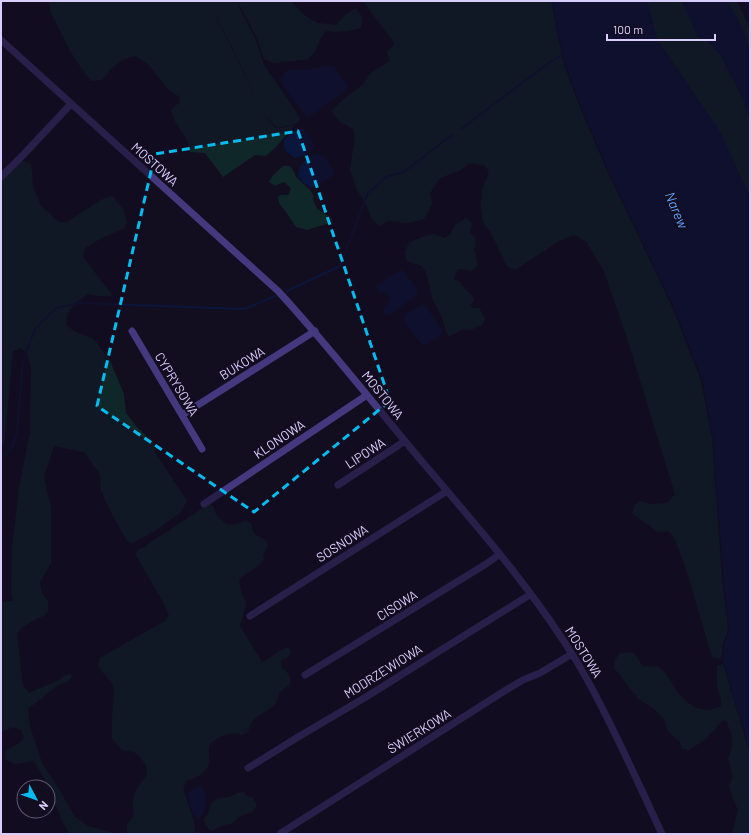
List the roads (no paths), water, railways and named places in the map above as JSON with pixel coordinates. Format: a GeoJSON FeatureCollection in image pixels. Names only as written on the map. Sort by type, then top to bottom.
{"type":"FeatureCollection","features":[{"type":"Feature","properties":{"kind":"street","name":"MOSTOWA"},"geometry":{"type":"LineString","coordinates":[[1,40],[278,291],[368,395],[500,554],[531,594],[572,654],[592,688],[662,834]]}},
{"type":"Feature","properties":{"kind":"street"},"geometry":{"type":"LineString","coordinates":[[1,177],[71,104]]}},
{"type":"Feature","properties":{"kind":"street","name":"CYPRYSOWA"},"geometry":{"type":"LineString","coordinates":[[132,331],[202,449]]}},
{"type":"Feature","properties":{"kind":"street","name":"BUKOWA"},"geometry":{"type":"LineString","coordinates":[[182,415],[314,331]]}},
{"type":"Feature","properties":{"kind":"street","name":"KLONOWA"},"geometry":{"type":"LineString","coordinates":[[204,504],[368,395]]}},
{"type":"Feature","properties":{"kind":"street","name":"LIPOWA"},"geometry":{"type":"LineString","coordinates":[[338,485],[405,441]]}},
{"type":"Feature","properties":{"kind":"street","name":"SOSNOWA"},"geometry":{"type":"LineString","coordinates":[[250,616],[447,491]]}},
{"type":"Feature","properties":{"kind":"street","name":"CISOWA"},"geometry":{"type":"LineString","coordinates":[[305,675],[500,554]]}},
{"type":"Feature","properties":{"kind":"street","name":"MODRZEWIOWA"},"geometry":{"type":"LineString","coordinates":[[248,768],[366,697],[531,594]]}},
{"type":"Feature","properties":{"kind":"street","name":"ŚWIERKOWA"},"geometry":{"type":"LineString","coordinates":[[281,833],[506,690],[523,680],[540,673],[572,654]]}},
{"type":"Feature","properties":{"kind":"water","name":"Narew"},"geometry":{"type":"Polygon","coordinates":[[[552,1],[647,1],[657,39],[720,132],[750,197],[750,751],[723,661],[725,643],[729,631],[713,439],[703,381],[674,308],[605,163],[578,99],[564,61],[552,1]]]}},
{"type":"Feature","properties":{"kind":"water"},"geometry":{"type":"Polygon","coordinates":[[[682,1],[727,1],[742,27],[750,50],[750,118],[736,84],[721,56],[709,42],[698,37],[682,1]]]}},
{"type":"Feature","properties":{"kind":"water"},"geometry":{"type":"Polygon","coordinates":[[[329,65],[333,66],[346,83],[346,90],[310,116],[306,116],[282,84],[280,79],[289,70],[311,69],[329,65]]]}},
{"type":"Feature","properties":{"kind":"water"},"geometry":{"type":"Polygon","coordinates":[[[300,127],[305,130],[311,138],[314,147],[313,150],[307,154],[295,158],[286,151],[284,147],[284,140],[295,129],[300,127]]]}},
{"type":"Feature","properties":{"kind":"water"},"geometry":{"type":"Polygon","coordinates":[[[318,153],[326,159],[335,173],[311,188],[298,176],[299,169],[307,159],[318,153]]]}},
{"type":"Feature","properties":{"kind":"water"},"geometry":{"type":"Polygon","coordinates":[[[400,270],[404,272],[418,290],[417,295],[389,315],[385,313],[383,309],[391,298],[386,292],[379,292],[376,286],[400,270]]]}},
{"type":"Feature","properties":{"kind":"water"},"geometry":{"type":"Polygon","coordinates":[[[421,305],[424,305],[427,308],[442,330],[442,334],[427,344],[423,344],[419,341],[404,321],[406,314],[421,305]]]}},
{"type":"Feature","properties":{"kind":"water"},"geometry":{"type":"Polygon","coordinates":[[[199,785],[202,787],[206,802],[203,812],[198,818],[195,817],[193,812],[189,794],[192,789],[199,785]]]}},
{"type":"Feature","properties":{"kind":"waterway"},"geometry":{"type":"LineString","coordinates":[[461,129],[550,62],[563,54]]}},
{"type":"Feature","properties":{"kind":"waterway"},"geometry":{"type":"LineString","coordinates":[[287,291],[340,266],[368,193],[386,177],[404,172],[452,135]]}},
{"type":"Feature","properties":{"kind":"waterway"},"geometry":{"type":"LineString","coordinates":[[1,455],[6,454],[12,448],[17,432],[23,361],[35,329],[56,308],[80,303],[241,309],[247,308],[275,296]]}}]}
